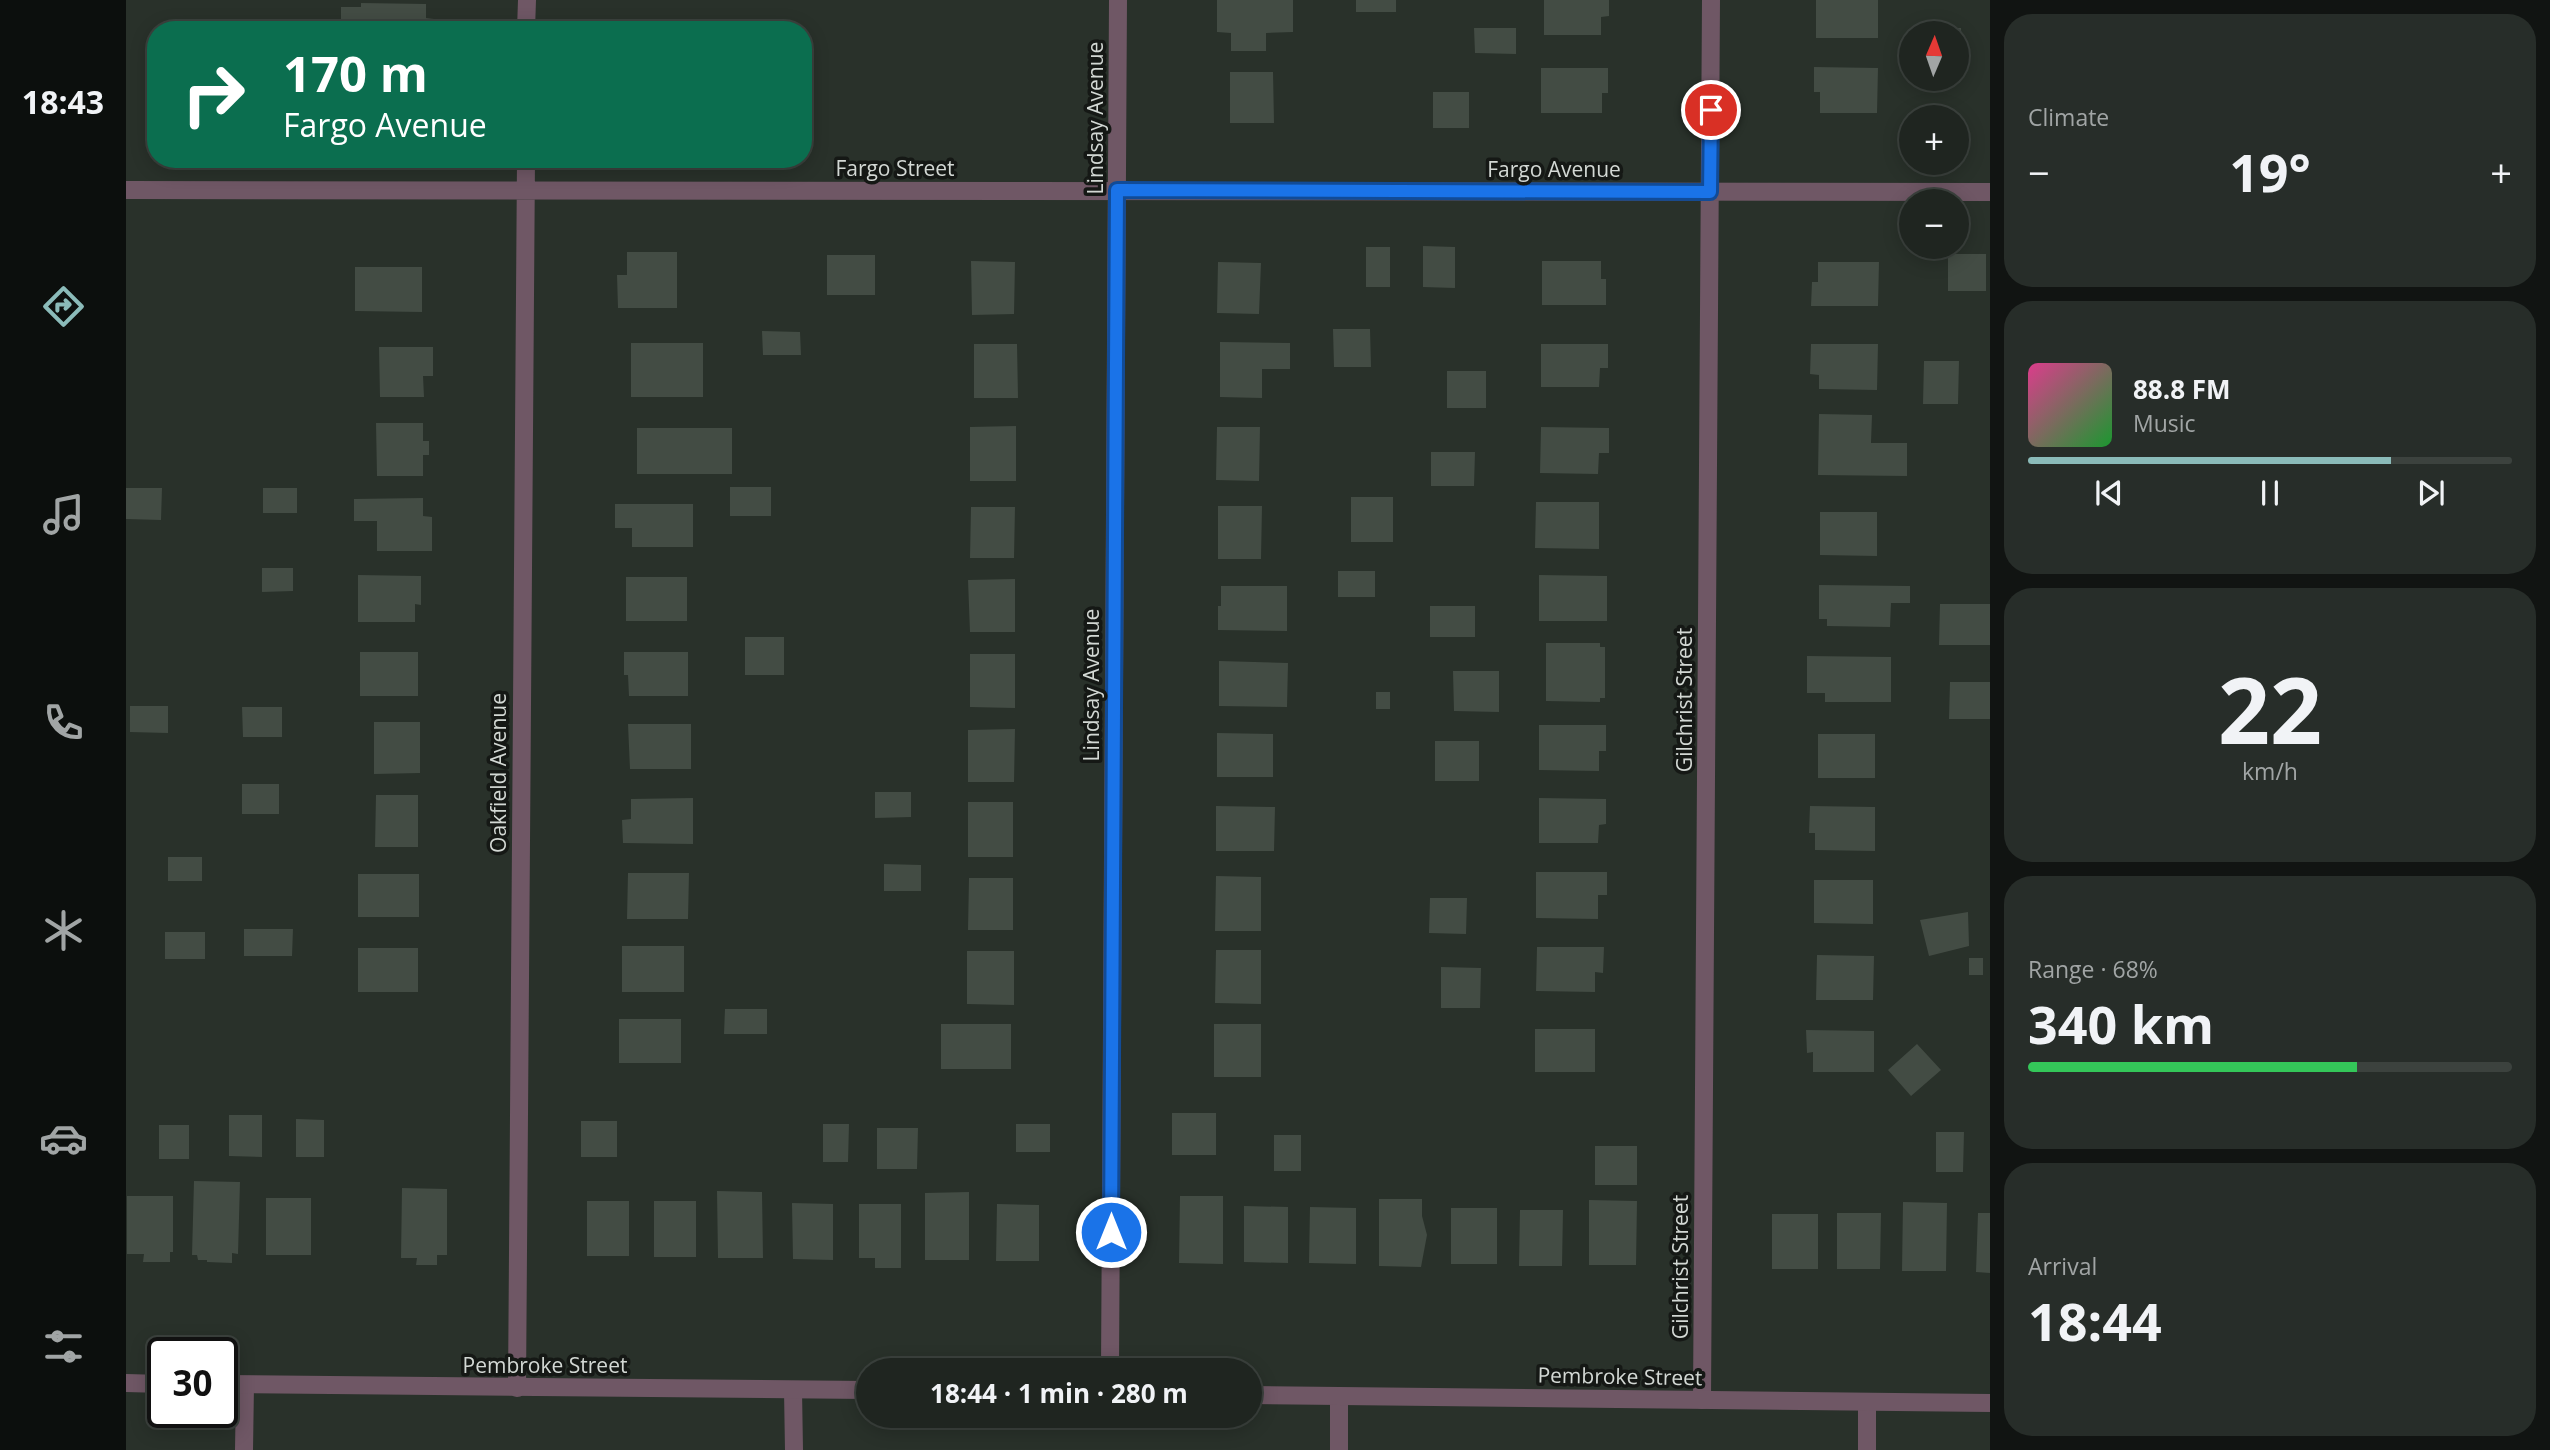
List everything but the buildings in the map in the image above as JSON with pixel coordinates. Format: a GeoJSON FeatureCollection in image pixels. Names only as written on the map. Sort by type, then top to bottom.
{"type":"FeatureCollection","features":[{"type":"Feature","properties":{"kind":"street"},"geometry":{"type":"LineString","coordinates":[[526,21],[527,0]]}},
{"type":"Feature","properties":{"kind":"street","name":"Lindsay Avenue"},"geometry":{"type":"LineString","coordinates":[[1110,1358],[1118,0]]}},
{"type":"Feature","properties":{"kind":"street","name":"Gilchrist Street"},"geometry":{"type":"LineString","coordinates":[[1702,1400],[1712,0]]}},
{"type":"Feature","properties":{"kind":"street","name":"Oakfield Avenue"},"geometry":{"type":"LineString","coordinates":[[517,1388],[526,168]]}},
{"type":"Feature","properties":{"kind":"street","name":"Fargo Street"},"geometry":{"type":"LineString","coordinates":[[126,190],[1117,190]]}},
{"type":"Feature","properties":{"kind":"street","name":"Fargo Avenue"},"geometry":{"type":"LineString","coordinates":[[1117,190],[1990,192]]}},
{"type":"Feature","properties":{"kind":"street"},"geometry":{"type":"LineString","coordinates":[[126,1383],[147,1384]]}},
{"type":"Feature","properties":{"kind":"street","name":"Pembroke Street"},"geometry":{"type":"LineString","coordinates":[[238,1385],[856,1391]]}},
{"type":"Feature","properties":{"kind":"street"},"geometry":{"type":"LineString","coordinates":[[244,1450],[245,1385]]}},
{"type":"Feature","properties":{"kind":"street"},"geometry":{"type":"LineString","coordinates":[[793,1390],[794,1450]]}},
{"type":"Feature","properties":{"kind":"street","name":"Pembroke Street"},"geometry":{"type":"LineString","coordinates":[[1262,1395],[1990,1403]]}},
{"type":"Feature","properties":{"kind":"street"},"geometry":{"type":"LineString","coordinates":[[1339,1396],[1339,1450]]}},
{"type":"Feature","properties":{"kind":"street"},"geometry":{"type":"LineString","coordinates":[[1867,1402],[1867,1450]]}},
{"type":"Feature","properties":{"kind":"route"},"geometry":{"type":"LineString","coordinates":[[1111,1232],[1117,190],[1710,192],[1711,110]]}}]}
